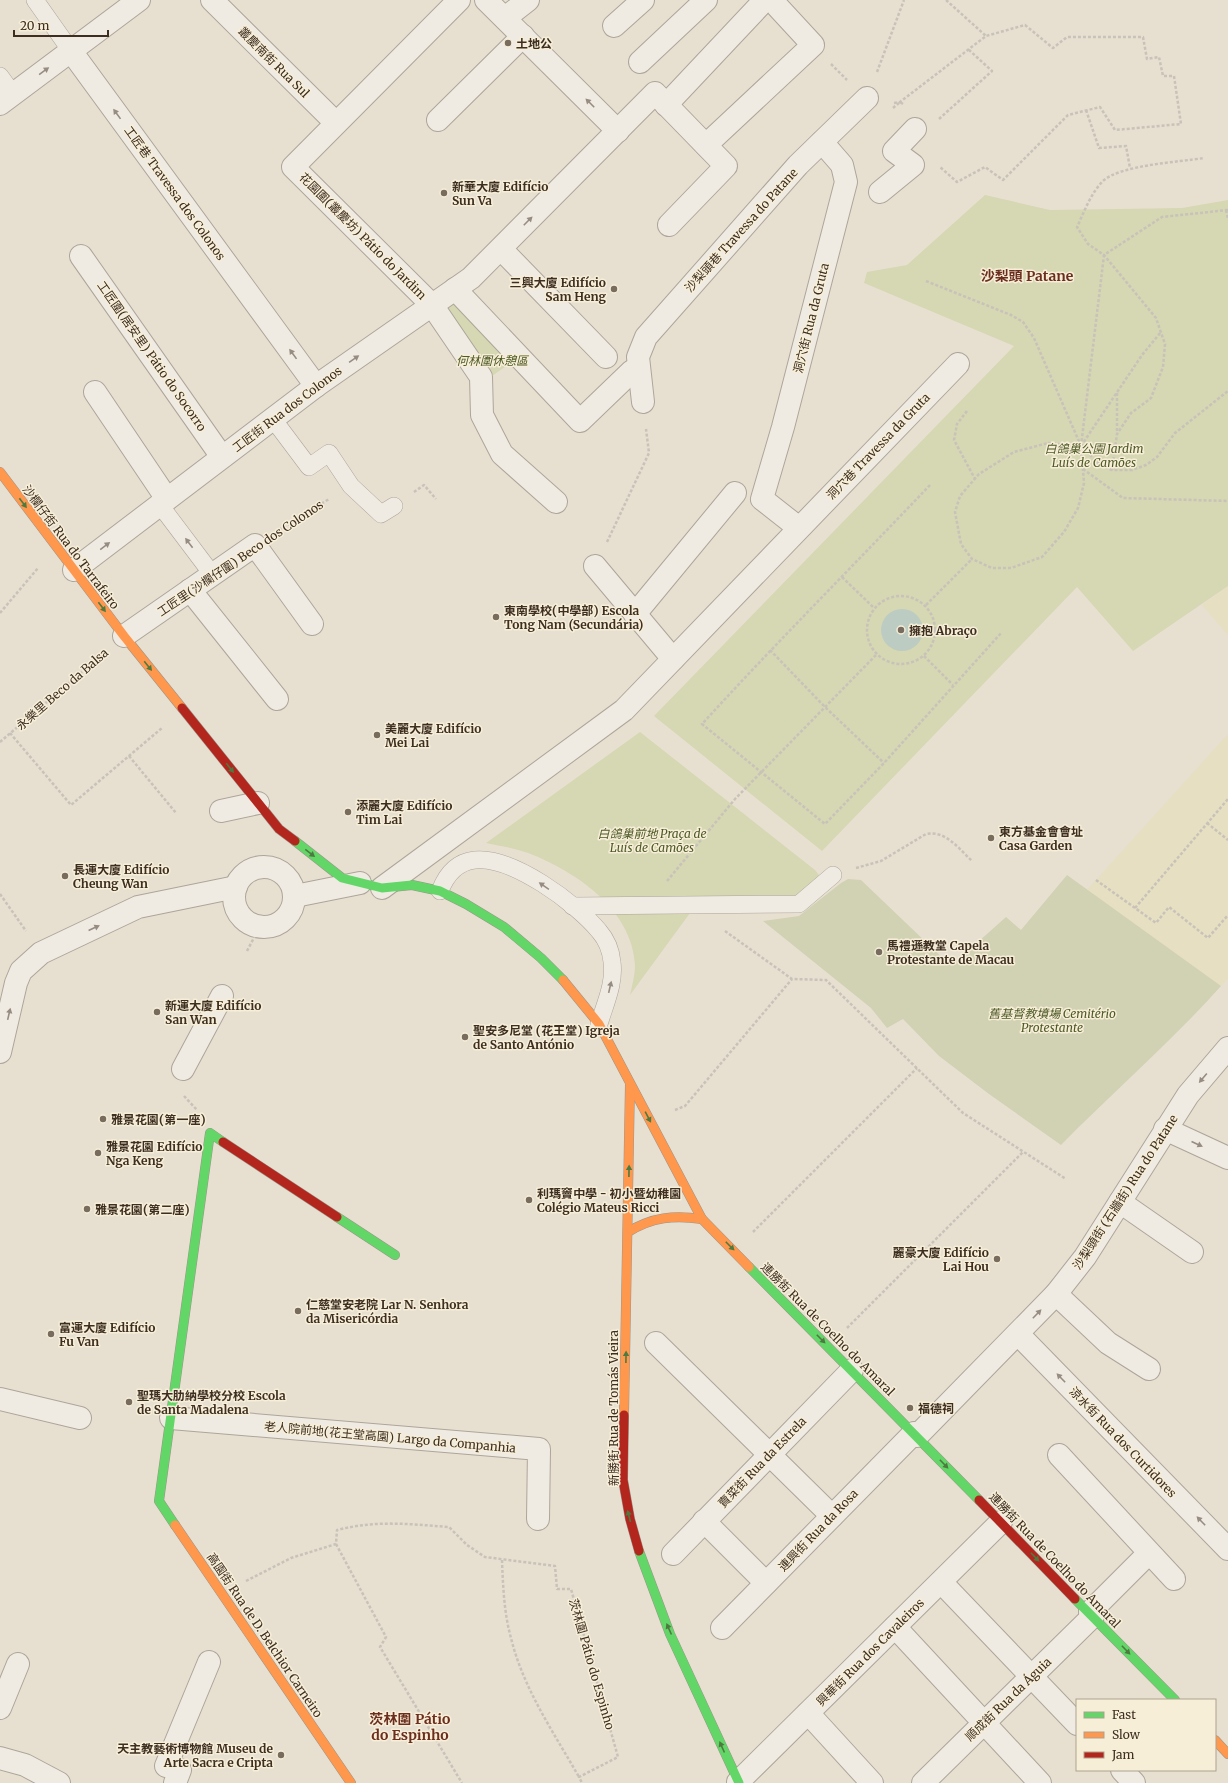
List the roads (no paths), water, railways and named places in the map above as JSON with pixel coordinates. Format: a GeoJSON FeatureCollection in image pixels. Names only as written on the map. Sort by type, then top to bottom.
{"type":"FeatureCollection","features":[{"type":"Feature","properties":{"kind":"street"},"geometry":{"type":"LineString","coordinates":[[6,99],[140,0]]}},
{"type":"Feature","properties":{"kind":"street","name":"叢慶南街 Rua Sul"},"geometry":{"type":"LineString","coordinates":[[212,0],[336,123]]}},
{"type":"Feature","properties":{"kind":"street"},"geometry":{"type":"LineString","coordinates":[[336,123],[459,0]]}},
{"type":"Feature","properties":{"kind":"street"},"geometry":{"type":"LineString","coordinates":[[486,0],[618,131]]}},
{"type":"Feature","properties":{"kind":"street"},"geometry":{"type":"LineString","coordinates":[[505,18],[528,0]]}},
{"type":"Feature","properties":{"kind":"street"},"geometry":{"type":"LineString","coordinates":[[614,26],[643,0]]}},
{"type":"Feature","properties":{"kind":"street"},"geometry":{"type":"LineString","coordinates":[[640,62],[706,0]]}},
{"type":"Feature","properties":{"kind":"street"},"geometry":{"type":"LineString","coordinates":[[706,145],[813,44],[771,4]]}},
{"type":"Feature","properties":{"kind":"street","name":"工匠街 Rua dos Colonos"},"geometry":{"type":"LineString","coordinates":[[74,570],[316,386],[472,278],[618,131],[660,99],[771,4]]}},
{"type":"Feature","properties":{"kind":"street"},"geometry":{"type":"LineString","coordinates":[[438,120],[522,36]]}},
{"type":"Feature","properties":{"kind":"street","name":"工匠巷 Travessa dos Colonos"},"geometry":{"type":"LineString","coordinates":[[71,51],[316,386]]}},
{"type":"Feature","properties":{"kind":"street"},"geometry":{"type":"LineString","coordinates":[[660,99],[726,166],[669,225]]}},
{"type":"Feature","properties":{"kind":"street","name":"沙梨頭巷 Travessa do Patane"},"geometry":{"type":"LineString","coordinates":[[643,402],[636,373],[638,357],[646,337],[798,165],[862,103]]}},
{"type":"Feature","properties":{"kind":"street","name":"花園圍(叢慶坊) Pátio do Jardim"},"geometry":{"type":"LineString","coordinates":[[336,123],[293,167],[432,305],[481,377],[482,415],[502,454],[556,502]]}},
{"type":"Feature","properties":{"kind":"street"},"geometry":{"type":"LineString","coordinates":[[880,192],[913,165],[894,151],[915,129]]}},
{"type":"Feature","properties":{"kind":"street","name":"洞穴街 Rua da Gruta"},"geometry":{"type":"LineString","coordinates":[[799,528],[762,499],[783,427],[846,182],[842,165],[822,142]]}},
{"type":"Feature","properties":{"kind":"street"},"geometry":{"type":"LineString","coordinates":[[501,249],[606,357]]}},
{"type":"Feature","properties":{"kind":"street","name":"工匠圍(居安里) Pátio do Socorro"},"geometry":{"type":"LineString","coordinates":[[81,256],[222,457]]}},
{"type":"Feature","properties":{"kind":"street"},"geometry":{"type":"LineString","coordinates":[[455,289],[580,421],[636,373]]}},
{"type":"Feature","properties":{"kind":"street","name":"洞穴巷 Travessa da Gruta"},"geometry":{"type":"LineString","coordinates":[[673,659],[958,364]]}},
{"type":"Feature","properties":{"kind":"street"},"geometry":{"type":"LineString","coordinates":[[95,392],[163,502]]}},
{"type":"Feature","properties":{"kind":"street","name":"沙欄仔街 Rua do Tarrafeiro"},"geometry":{"type":"LineString","coordinates":[[0,472],[124,636],[279,829],[342,878],[382,888]]}},
{"type":"Feature","properties":{"kind":"street"},"geometry":{"type":"LineString","coordinates":[[635,614],[735,493]]}},
{"type":"Feature","properties":{"kind":"street","name":"工匠里(沙欄仔圍) Beco dos Colonos"},"geometry":{"type":"LineString","coordinates":[[124,636],[255,545],[312,624]]}},
{"type":"Feature","properties":{"kind":"street"},"geometry":{"type":"LineString","coordinates":[[382,888],[624,710],[673,659],[596,566]]}},
{"type":"Feature","properties":{"kind":"street"},"geometry":{"type":"LineString","coordinates":[[190,590],[277,699]]}},
{"type":"Feature","properties":{"kind":"street"},"geometry":{"type":"LineString","coordinates":[[221,811],[258,803]]}},
{"type":"Feature","properties":{"kind":"street"},"geometry":{"type":"LineString","coordinates":[[258,868],[273,868],[286,876],[294,889],[295,896],[291,912],[281,923],[267,928],[252,926],[240,916],[234,902],[236,887],[239,880],[250,870],[258,868]]}},
{"type":"Feature","properties":{"kind":"street"},"geometry":{"type":"LineString","coordinates":[[295,896],[360,883]]}},
{"type":"Feature","properties":{"kind":"street"},"geometry":{"type":"LineString","coordinates":[[382,888],[412,885],[440,890],[504,927],[536,953],[570,987],[599,1024]]}},
{"type":"Feature","properties":{"kind":"street"},"geometry":{"type":"LineString","coordinates":[[0,1052],[16,983],[21,971],[40,953],[138,907],[236,887]]}},
{"type":"Feature","properties":{"kind":"street"},"geometry":{"type":"LineString","coordinates":[[183,1069],[222,996]]}},
{"type":"Feature","properties":{"kind":"street","name":"連勝街 Rua de Coelho do Amaral"},"geometry":{"type":"LineString","coordinates":[[599,1024],[702,1219],[1174,1699]]}},
{"type":"Feature","properties":{"kind":"street","name":"沙梨頭街 (石牆街) Rua do Patane"},"geometry":{"type":"LineString","coordinates":[[915,1435],[1018,1334],[1056,1294],[1085,1257],[1188,1095],[1228,1048]]}},
{"type":"Feature","properties":{"kind":"street","name":"新勝街 Rua de Tomás Vieira"},"geometry":{"type":"LineString","coordinates":[[630,1083],[623,1480],[628,1514],[659,1608],[738,1783]]}},
{"type":"Feature","properties":{"kind":"street"},"geometry":{"type":"LineString","coordinates":[[171,1418],[210,1129],[395,1255]]}},
{"type":"Feature","properties":{"kind":"street"},"geometry":{"type":"LineString","coordinates":[[1165,1129],[1228,1158]]}},
{"type":"Feature","properties":{"kind":"street"},"geometry":{"type":"LineString","coordinates":[[1120,1202],[1192,1252]]}},
{"type":"Feature","properties":{"kind":"street"},"geometry":{"type":"LineString","coordinates":[[628,1232],[652,1218],[681,1215],[702,1219]]}},
{"type":"Feature","properties":{"kind":"street"},"geometry":{"type":"LineString","coordinates":[[1056,1294],[1108,1343],[1149,1369]]}},
{"type":"Feature","properties":{"kind":"street","name":"涼水街 Rua dos Curtidores"},"geometry":{"type":"LineString","coordinates":[[1018,1334],[1228,1549]]}},
{"type":"Feature","properties":{"kind":"street"},"geometry":{"type":"LineString","coordinates":[[656,1343],[832,1516]]}},
{"type":"Feature","properties":{"kind":"street","name":"賣菜街 Rua da Estrela"},"geometry":{"type":"LineString","coordinates":[[673,1554],[852,1370]]}},
{"type":"Feature","properties":{"kind":"street"},"geometry":{"type":"LineString","coordinates":[[0,1399],[80,1418]]}},
{"type":"Feature","properties":{"kind":"street","name":"高園街 Rua de D. Belchior Carneiro"},"geometry":{"type":"LineString","coordinates":[[171,1418],[160,1501],[351,1783]]}},
{"type":"Feature","properties":{"kind":"street","name":"老人院前地(花王堂高園) Largo da Companhia"},"geometry":{"type":"LineString","coordinates":[[171,1418],[539,1449],[538,1519]]}},
{"type":"Feature","properties":{"kind":"street","name":"連興街 Rua da Rosa"},"geometry":{"type":"LineString","coordinates":[[722,1628],[832,1516],[915,1435]]}},
{"type":"Feature","properties":{"kind":"street"},"geometry":{"type":"LineString","coordinates":[[1060,1455],[1174,1579]]}},
{"type":"Feature","properties":{"kind":"street"},"geometry":{"type":"LineString","coordinates":[[704,1521],[766,1583]]}},
{"type":"Feature","properties":{"kind":"street","name":"興華街 Rua dos Cavaleiros"},"geometry":{"type":"LineString","coordinates":[[738,1783],[1001,1522]]}},
{"type":"Feature","properties":{"kind":"street","name":"順成街 Rua da Águia"},"geometry":{"type":"LineString","coordinates":[[923,1783],[1032,1677],[1149,1553]]}},
{"type":"Feature","properties":{"kind":"street"},"geometry":{"type":"LineString","coordinates":[[941,1582],[1076,1723]]}},
{"type":"Feature","properties":{"kind":"street"},"geometry":{"type":"LineString","coordinates":[[895,1627],[1040,1783]]}},
{"type":"Feature","properties":{"kind":"street"},"geometry":{"type":"LineString","coordinates":[[175,1783],[180,1770],[166,1766],[209,1662]]}},
{"type":"Feature","properties":{"kind":"street"},"geometry":{"type":"LineString","coordinates":[[0,1708],[18,1664]]}},
{"type":"Feature","properties":{"kind":"street"},"geometry":{"type":"LineString","coordinates":[[808,1714],[872,1783]]}},
{"type":"Feature","properties":{"kind":"street"},"geometry":{"type":"LineString","coordinates":[[1216,1741],[1228,1754]]}},
{"type":"Feature","properties":{"kind":"street"},"geometry":{"type":"LineString","coordinates":[[0,1758],[25,1765],[59,1783]]}},
{"type":"Feature","properties":{"kind":"street"},"geometry":{"type":"LineString","coordinates":[[1123,1771],[1134,1783]]}},
{"type":"Feature","properties":{"kind":"lane","name":"工匠巷 Travessa dos Colonos"},"geometry":{"type":"LineString","coordinates":[[35,0],[71,51]]}},
{"type":"Feature","properties":{"kind":"lane"},"geometry":{"type":"LineString","coordinates":[[0,76],[6,99]]}},
{"type":"Feature","properties":{"kind":"lane"},"geometry":{"type":"LineString","coordinates":[[273,418],[309,467],[329,453],[350,486],[381,514],[394,506]]}},
{"type":"Feature","properties":{"kind":"lane"},"geometry":{"type":"LineString","coordinates":[[163,502],[212,574]]}},
{"type":"Feature","properties":{"kind":"lane"},"geometry":{"type":"LineString","coordinates":[[440,890],[450,872],[462,864],[475,860],[491,861],[508,866],[538,882],[572,906],[600,932],[605,940],[612,961],[612,974],[599,1024]]}},
{"type":"Feature","properties":{"kind":"lane"},"geometry":{"type":"LineString","coordinates":[[572,906],[799,904],[833,875]]}},
{"type":"Feature","properties":{"kind":"place","name":"土地公"},"geometry":{"type":"Point","coordinates":[508,43]}},
{"type":"Feature","properties":{"kind":"place","name":"新華大廈 Edifício Sun Va"},"geometry":{"type":"Point","coordinates":[444,193]}},
{"type":"Feature","properties":{"kind":"place","name":"三興大廈 Edifício Sam Heng"},"geometry":{"type":"Point","coordinates":[614,289]}},
{"type":"Feature","properties":{"kind":"place","name":"東南學校(中學部) Escola Tong Nam (Secundária)"},"geometry":{"type":"Point","coordinates":[496,617]}},
{"type":"Feature","properties":{"kind":"place","name":"擁抱 Abraço"},"geometry":{"type":"Point","coordinates":[901,630]}},
{"type":"Feature","properties":{"kind":"place","name":"美麗大廈 Edifício Mei Lai"},"geometry":{"type":"Point","coordinates":[377,735]}},
{"type":"Feature","properties":{"kind":"place","name":"添麗大廈 Edifício Tim Lai"},"geometry":{"type":"Point","coordinates":[348,812]}},
{"type":"Feature","properties":{"kind":"place","name":"東方基金會會址 Casa Garden"},"geometry":{"type":"Point","coordinates":[991,838]}},
{"type":"Feature","properties":{"kind":"place","name":"長運大廈 Edifício Cheung Wan"},"geometry":{"type":"Point","coordinates":[65,876]}},
{"type":"Feature","properties":{"kind":"place","name":"馬禮遜教堂 Capela Protestante de Macau"},"geometry":{"type":"Point","coordinates":[879,952]}},
{"type":"Feature","properties":{"kind":"place","name":"新運大廈 Edifício San Wan"},"geometry":{"type":"Point","coordinates":[157,1012]}},
{"type":"Feature","properties":{"kind":"place","name":"聖安多尼堂 (花王堂) Igreja de Santo António"},"geometry":{"type":"Point","coordinates":[465,1037]}},
{"type":"Feature","properties":{"kind":"place","name":"雅景花園(第一座)"},"geometry":{"type":"Point","coordinates":[103,1119]}},
{"type":"Feature","properties":{"kind":"place","name":"雅景花園 Edifício Nga Keng"},"geometry":{"type":"Point","coordinates":[98,1153]}},
{"type":"Feature","properties":{"kind":"place","name":"利瑪竇中學 - 初小暨幼稚園 Colégio Mateus Ricci"},"geometry":{"type":"Point","coordinates":[529,1200]}},
{"type":"Feature","properties":{"kind":"place","name":"雅景花園(第二座)"},"geometry":{"type":"Point","coordinates":[87,1209]}},
{"type":"Feature","properties":{"kind":"place","name":"麗豪大廈 Edifício Lai Hou"},"geometry":{"type":"Point","coordinates":[997,1259]}},
{"type":"Feature","properties":{"kind":"place","name":"仁慈堂安老院 Lar N. Senhora da Misericórdia"},"geometry":{"type":"Point","coordinates":[298,1311]}},
{"type":"Feature","properties":{"kind":"place","name":"富運大廈 Edifício Fu Van"},"geometry":{"type":"Point","coordinates":[51,1334]}},
{"type":"Feature","properties":{"kind":"place","name":"聖瑪大肋納學校分校 Escola de Santa Madalena"},"geometry":{"type":"Point","coordinates":[129,1402]}},
{"type":"Feature","properties":{"kind":"place","name":"福德祠"},"geometry":{"type":"Point","coordinates":[910,1408]}},
{"type":"Feature","properties":{"kind":"place","name":"天主教藝術博物館 Museu de Arte Sacra e Cripta"},"geometry":{"type":"Point","coordinates":[281,1755]}},
{"type":"Feature","properties":{"kind":"district","name":"沙梨頭 Patane"},"geometry":{"type":"Point","coordinates":[1027,276]}},
{"type":"Feature","properties":{"kind":"district","name":"茨林圍 Pátio do Espinho"},"geometry":{"type":"Point","coordinates":[410,1728]}},
{"type":"Feature","properties":{"kind":"park label","name":"何林圍休憩區"},"geometry":{"type":"Point","coordinates":[492,360]}},
{"type":"Feature","properties":{"kind":"park label","name":"白鴿巢公園 Jardim Luís de Camões"},"geometry":{"type":"Point","coordinates":[1094,455]}},
{"type":"Feature","properties":{"kind":"park label","name":"白鴿巢前地 Praça de Luís de Camões"},"geometry":{"type":"Point","coordinates":[652,840]}},
{"type":"Feature","properties":{"kind":"park label","name":"舊基督教墳場 Cemitério Protestante"},"geometry":{"type":"Point","coordinates":[1052,1020]}}]}
